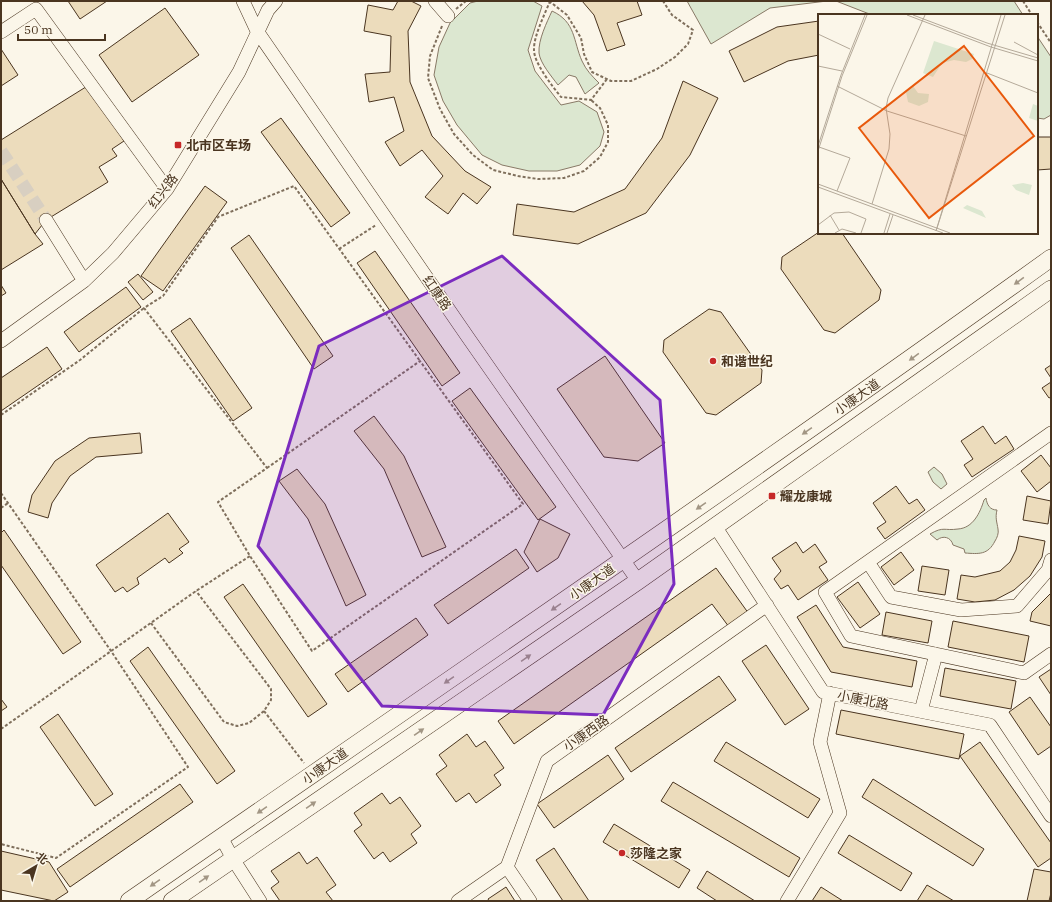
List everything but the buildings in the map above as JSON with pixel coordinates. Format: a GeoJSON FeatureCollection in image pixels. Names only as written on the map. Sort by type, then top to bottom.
{"type":"FeatureCollection","features":[{"type":"Feature","properties":{"kind":"main road","name":"小康大道"},"geometry":{"type":"LineString","coordinates":[[129,901],[623,561],[1051,258]]}},
{"type":"Feature","properties":{"kind":"main road","name":"小康大道"},"geometry":{"type":"LineString","coordinates":[[172,901],[638,581],[1051,289]]}},
{"type":"Feature","properties":{"kind":"street","name":"红康路"},"geometry":{"type":"LineString","coordinates":[[243,1],[257,31],[638,581]]}},
{"type":"Feature","properties":{"kind":"street","name":"红兴路"},"geometry":{"type":"LineString","coordinates":[[1,341],[84,281],[114,253],[167,189],[239,72],[257,31],[268,10],[276,1]]}},
{"type":"Feature","properties":{"kind":"street"},"geometry":{"type":"LineString","coordinates":[[435,1],[448,16]]}},
{"type":"Feature","properties":{"kind":"street"},"geometry":{"type":"LineString","coordinates":[[1,32],[36,9],[167,189]]}},
{"type":"Feature","properties":{"kind":"street"},"geometry":{"type":"LineString","coordinates":[[46,220],[84,281]]}},
{"type":"Feature","properties":{"kind":"street"},"geometry":{"type":"LineString","coordinates":[[1051,434],[825,592],[851,636],[1024,673],[1051,654]]}},
{"type":"Feature","properties":{"kind":"street","name":"小康北路"},"geometry":{"type":"LineString","coordinates":[[715,526],[823,692],[990,725],[1051,816]]}},
{"type":"Feature","properties":{"kind":"street"},"geometry":{"type":"LineString","coordinates":[[868,562],[891,596],[962,610],[1017,606],[1048,570],[1051,560]]}},
{"type":"Feature","properties":{"kind":"street","name":"小康西路"},"geometry":{"type":"LineString","coordinates":[[507,868],[547,761],[767,604]]}},
{"type":"Feature","properties":{"kind":"street"},"geometry":{"type":"LineString","coordinates":[[921,711],[936,654]]}},
{"type":"Feature","properties":{"kind":"street"},"geometry":{"type":"LineString","coordinates":[[787,901],[840,813],[820,742],[830,693]]}},
{"type":"Feature","properties":{"kind":"street"},"geometry":{"type":"LineString","coordinates":[[221,837],[233,859],[260,901]]}},
{"type":"Feature","properties":{"kind":"street"},"geometry":{"type":"LineString","coordinates":[[458,901],[507,868],[530,901]]}},
{"type":"Feature","properties":{"kind":"path"},"geometry":{"type":"LineString","coordinates":[[448,16],[430,56],[428,78],[440,109],[454,134],[473,155],[493,170],[538,179],[564,178],[584,171],[600,157],[608,142],[608,125],[600,108],[591,100],[561,97],[540,69],[533,50],[540,25],[550,1],[567,15],[581,38],[584,54],[592,72],[611,81],[631,81],[657,69],[675,57],[688,44],[693,30],[672,15],[663,1]]}},
{"type":"Feature","properties":{"kind":"path"},"geometry":{"type":"LineString","coordinates":[[1023,1],[1031,14]]}},
{"type":"Feature","properties":{"kind":"path"},"geometry":{"type":"LineString","coordinates":[[1038,24],[1051,43]]}},
{"type":"Feature","properties":{"kind":"path"},"geometry":{"type":"LineString","coordinates":[[591,100],[607,79]]}},
{"type":"Feature","properties":{"kind":"path"},"geometry":{"type":"LineString","coordinates":[[1,415],[80,360],[144,308],[163,296],[218,217],[294,186],[523,504],[312,651],[250,556],[218,502],[420,361]]}},
{"type":"Feature","properties":{"kind":"path"},"geometry":{"type":"LineString","coordinates":[[339,249],[386,219]]}},
{"type":"Feature","properties":{"kind":"path"},"geometry":{"type":"LineString","coordinates":[[144,308],[267,468]]}},
{"type":"Feature","properties":{"kind":"path"},"geometry":{"type":"LineString","coordinates":[[1,493],[111,651],[188,767],[56,858],[1,844]]}},
{"type":"Feature","properties":{"kind":"path"},"geometry":{"type":"LineString","coordinates":[[1,508],[8,504]]}},
{"type":"Feature","properties":{"kind":"path"},"geometry":{"type":"LineString","coordinates":[[1,729],[196,591],[250,556]]}},
{"type":"Feature","properties":{"kind":"path"},"geometry":{"type":"LineString","coordinates":[[151,623],[224,722],[237,726],[249,723],[264,712],[271,700],[271,689],[196,591]]}},
{"type":"Feature","properties":{"kind":"path"},"geometry":{"type":"LineString","coordinates":[[264,712],[313,774]]}},
{"type":"Feature","properties":{"kind":"highlighted area"},"geometry":{"type":"Polygon","coordinates":[[[502,256],[660,400],[674,584],[603,715],[382,706],[258,546],[319,346],[502,256]]]}},
{"type":"Feature","properties":{"kind":"green space"},"geometry":{"type":"Polygon","coordinates":[[[478,1],[533,1],[542,6],[528,50],[535,71],[561,105],[579,101],[597,112],[604,132],[600,146],[580,165],[557,171],[529,171],[502,165],[482,155],[457,125],[443,101],[434,75],[439,47],[450,23],[470,3],[478,1]]]}},
{"type":"Feature","properties":{"kind":"green space"},"geometry":{"type":"Polygon","coordinates":[[[687,1],[827,1],[770,8],[711,44],[687,1]]]}},
{"type":"Feature","properties":{"kind":"green space"},"geometry":{"type":"Polygon","coordinates":[[[836,1],[1014,1],[1022,14],[869,14],[836,1]]]}},
{"type":"Feature","properties":{"kind":"green space"},"geometry":{"type":"Polygon","coordinates":[[[552,11],[560,15],[570,26],[579,54],[584,64],[589,73],[599,83],[585,94],[576,77],[569,75],[558,85],[540,57],[539,48],[541,37],[552,11]]]}},
{"type":"Feature","properties":{"kind":"green space"},"geometry":{"type":"Polygon","coordinates":[[[1038,38],[1051,57],[1051,115],[1044,119],[1038,118],[1038,38]]]}},
{"type":"Feature","properties":{"kind":"green space"},"geometry":{"type":"Polygon","coordinates":[[[934,467],[942,474],[947,484],[941,489],[933,482],[928,472],[934,467]]]}},
{"type":"Feature","properties":{"kind":"green space"},"geometry":{"type":"Polygon","coordinates":[[[986,498],[989,507],[997,510],[996,518],[998,535],[992,546],[983,553],[965,553],[964,549],[953,545],[949,539],[944,537],[937,540],[930,534],[941,529],[958,529],[968,526],[975,519],[986,498]]]}},
{"type":"Feature","properties":{"kind":"tunnel"},"geometry":{"type":"LineString","coordinates":[[1,151],[46,220]]}},
{"type":"Feature","properties":{"kind":"place","name":"北市区车场"},"geometry":{"type":"Point","coordinates":[178,145]}},
{"type":"Feature","properties":{"kind":"place","name":"和谐世纪"},"geometry":{"type":"Point","coordinates":[713,361]}},
{"type":"Feature","properties":{"kind":"place","name":"耀龙康城"},"geometry":{"type":"Point","coordinates":[772,496]}},
{"type":"Feature","properties":{"kind":"place","name":"莎隆之家"},"geometry":{"type":"Point","coordinates":[622,853]}}]}
